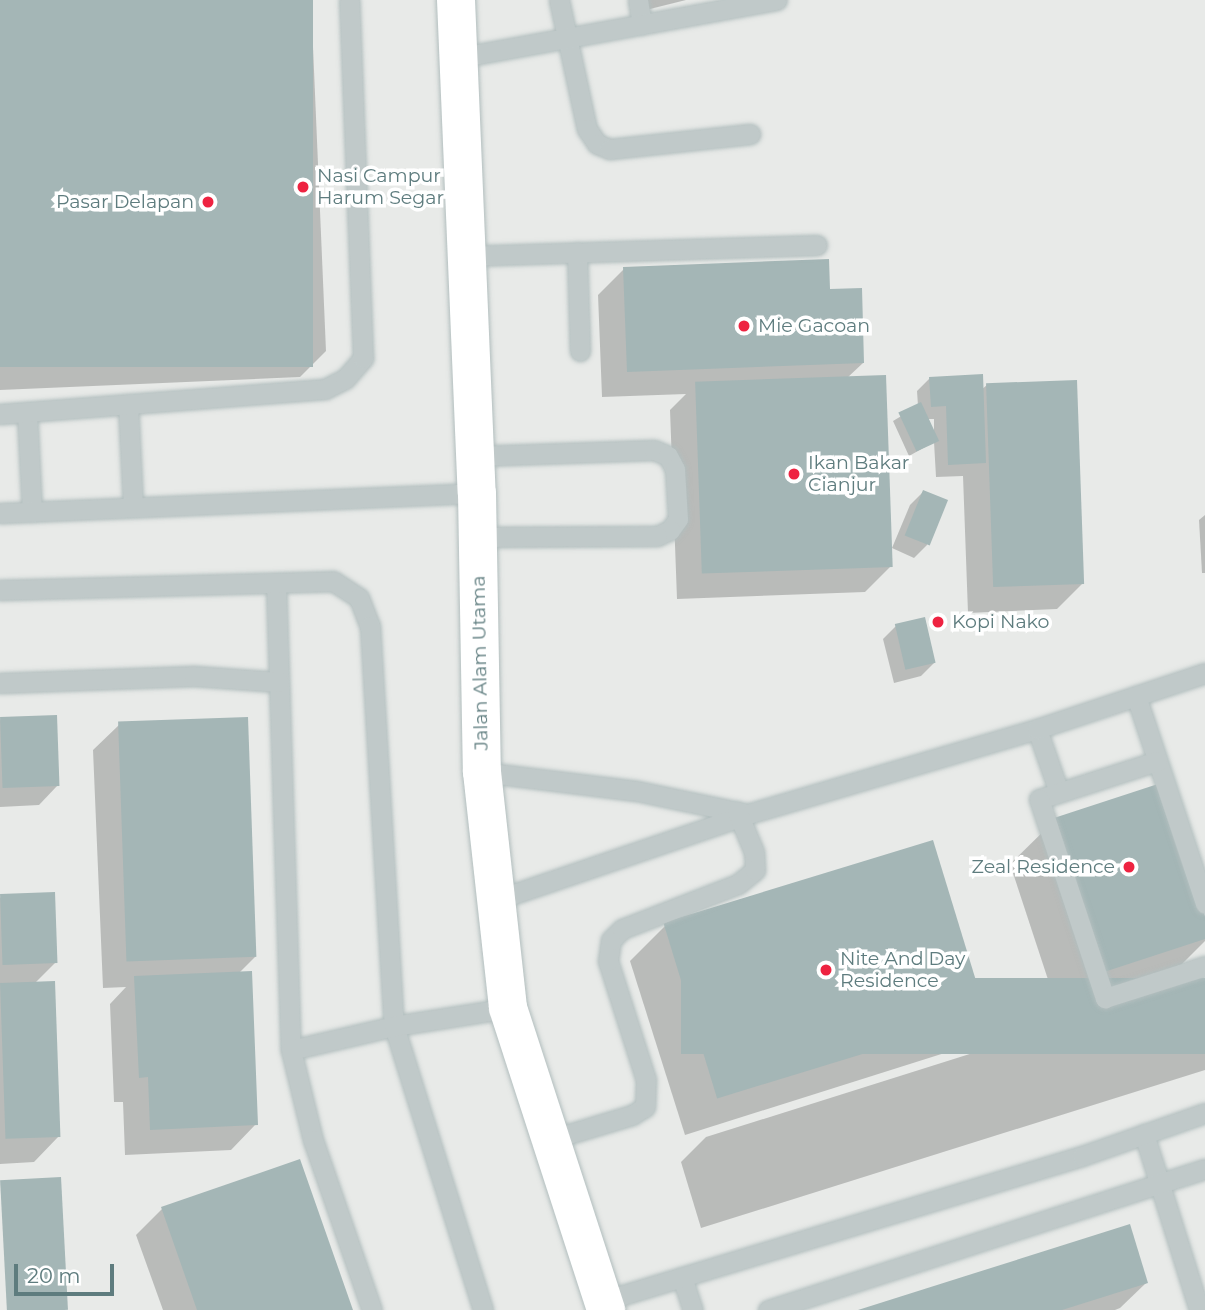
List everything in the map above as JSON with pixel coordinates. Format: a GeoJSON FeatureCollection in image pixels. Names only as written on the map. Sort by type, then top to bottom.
{"type":"FeatureCollection","features":[{"type":"Feature","properties":{"kind":"main road","name":"Jalan Alam Utama"},"geometry":{"type":"LineString","coordinates":[[456,0],[477,474],[482,772],[508,1009],[605,1306]]}},
{"type":"Feature","properties":{"kind":"lane"},"geometry":{"type":"LineString","coordinates":[[0,414],[324,389],[345,379],[363,358],[349,0]]}},
{"type":"Feature","properties":{"kind":"lane"},"geometry":{"type":"LineString","coordinates":[[559,0],[587,129],[597,145],[610,149],[750,134]]}},
{"type":"Feature","properties":{"kind":"lane"},"geometry":{"type":"LineString","coordinates":[[638,0],[642,25]]}},
{"type":"Feature","properties":{"kind":"lane"},"geometry":{"type":"LineString","coordinates":[[457,58],[777,0]]}},
{"type":"Feature","properties":{"kind":"lane"},"geometry":{"type":"LineString","coordinates":[[466,256],[817,245]]}},
{"type":"Feature","properties":{"kind":"lane"},"geometry":{"type":"LineString","coordinates":[[577,253],[580,351]]}},
{"type":"Feature","properties":{"kind":"lane"},"geometry":{"type":"LineString","coordinates":[[128,404],[132,506]]}},
{"type":"Feature","properties":{"kind":"lane"},"geometry":{"type":"LineString","coordinates":[[27,413],[32,512]]}},
{"type":"Feature","properties":{"kind":"lane"},"geometry":{"type":"LineString","coordinates":[[0,513],[132,506],[477,474],[654,450],[667,456],[675,469],[678,519],[670,530],[657,536],[478,537]]}},
{"type":"Feature","properties":{"kind":"lane"},"geometry":{"type":"LineString","coordinates":[[0,590],[333,581],[359,597],[370,626],[394,1026],[483,1310]]}},
{"type":"Feature","properties":{"kind":"lane"},"geometry":{"type":"LineString","coordinates":[[276,583],[291,1050],[313,1140],[372,1310]]}},
{"type":"Feature","properties":{"kind":"lane"},"geometry":{"type":"LineString","coordinates":[[496,900],[741,814],[1037,729],[1205,673]]}},
{"type":"Feature","properties":{"kind":"lane"},"geometry":{"type":"LineString","coordinates":[[0,683],[194,676],[279,682]]}},
{"type":"Feature","properties":{"kind":"lane"},"geometry":{"type":"LineString","coordinates":[[1136,696],[1205,904]]}},
{"type":"Feature","properties":{"kind":"lane"},"geometry":{"type":"LineString","coordinates":[[1037,729],[1059,792]]}},
{"type":"Feature","properties":{"kind":"lane"},"geometry":{"type":"LineString","coordinates":[[1157,761],[1039,799],[1105,998],[1205,966]]}},
{"type":"Feature","properties":{"kind":"lane"},"geometry":{"type":"LineString","coordinates":[[482,772],[637,791],[741,814]]}},
{"type":"Feature","properties":{"kind":"lane"},"geometry":{"type":"LineString","coordinates":[[549,1140],[632,1115],[645,1107],[646,1080],[608,961],[611,940],[622,929],[738,884],[755,870],[754,852],[741,814]]}},
{"type":"Feature","properties":{"kind":"lane"},"geometry":{"type":"LineString","coordinates":[[291,1050],[394,1026],[508,1009]]}},
{"type":"Feature","properties":{"kind":"lane"},"geometry":{"type":"LineString","coordinates":[[605,1306],[682,1277],[1205,1113]]}},
{"type":"Feature","properties":{"kind":"lane"},"geometry":{"type":"LineString","coordinates":[[1144,1134],[1199,1310]]}},
{"type":"Feature","properties":{"kind":"lane"},"geometry":{"type":"LineString","coordinates":[[768,1310],[1205,1169]]}},
{"type":"Feature","properties":{"kind":"lane"},"geometry":{"type":"LineString","coordinates":[[682,1277],[693,1310]]}},
{"type":"Feature","properties":{"kind":"shaded area"},"geometry":{"type":"Polygon","coordinates":[[[0,0],[1205,0],[1205,1310],[0,1310],[0,0]]]}},
{"type":"Feature","properties":{"kind":"building","name":"Pasar Delapan"},"geometry":{"type":"Polygon","coordinates":[[[0,0],[313,0],[313,367],[0,367],[0,0]]]}},
{"type":"Feature","properties":{"kind":"building","name":"Mie Gacoan"},"geometry":{"type":"Polygon","coordinates":[[[829,259],[830,289],[862,288],[864,363],[627,372],[623,267],[829,259]]]}},
{"type":"Feature","properties":{"kind":"building"},"geometry":{"type":"Polygon","coordinates":[[[983,374],[986,463],[948,465],[946,406],[931,407],[929,377],[983,374]]]}},
{"type":"Feature","properties":{"kind":"building","name":"Ikan Bakar Cianjur"},"geometry":{"type":"Polygon","coordinates":[[[886,375],[893,567],[702,574],[695,382],[886,375]]]}},
{"type":"Feature","properties":{"kind":"building"},"geometry":{"type":"Polygon","coordinates":[[[1077,380],[1084,584],[993,587],[986,383],[1077,380]]]}},
{"type":"Feature","properties":{"kind":"building"},"geometry":{"type":"Polygon","coordinates":[[[921,402],[939,441],[917,452],[898,413],[921,402]]]}},
{"type":"Feature","properties":{"kind":"building"},"geometry":{"type":"Polygon","coordinates":[[[923,490],[948,500],[930,546],[905,535],[923,490]]]}},
{"type":"Feature","properties":{"kind":"building"},"geometry":{"type":"Polygon","coordinates":[[[925,617],[936,663],[905,670],[895,624],[925,617]]]}},
{"type":"Feature","properties":{"kind":"building"},"geometry":{"type":"Polygon","coordinates":[[[57,715],[59,786],[3,788],[0,717],[57,715]]]}},
{"type":"Feature","properties":{"kind":"building"},"geometry":{"type":"Polygon","coordinates":[[[248,717],[256,957],[126,961],[118,722],[248,717]]]}},
{"type":"Feature","properties":{"kind":"building","name":"Zeal Residence"},"geometry":{"type":"Polygon","coordinates":[[[1161,783],[1205,916],[1205,939],[1104,972],[1054,818],[1161,783]]]}},
{"type":"Feature","properties":{"kind":"building","name":"Nite And Day Residence"},"geometry":{"type":"Polygon","coordinates":[[[933,840],[987,1016],[717,1098],[663,922],[933,840]]]}},
{"type":"Feature","properties":{"kind":"building"},"geometry":{"type":"Polygon","coordinates":[[[55,892],[57,963],[3,965],[0,894],[55,892]]]}},
{"type":"Feature","properties":{"kind":"building"},"geometry":{"type":"Polygon","coordinates":[[[252,971],[258,1125],[150,1130],[148,1077],[139,1078],[134,976],[252,971]]]}},
{"type":"Feature","properties":{"kind":"building"},"geometry":{"type":"Polygon","coordinates":[[[681,978],[1205,978],[1205,1054],[681,1054],[681,978]]]}},
{"type":"Feature","properties":{"kind":"building"},"geometry":{"type":"Polygon","coordinates":[[[55,981],[60,1137],[5,1139],[0,983],[55,981]]]}},
{"type":"Feature","properties":{"kind":"building"},"geometry":{"type":"Polygon","coordinates":[[[300,1159],[353,1310],[197,1310],[161,1207],[300,1159]]]}},
{"type":"Feature","properties":{"kind":"building"},"geometry":{"type":"Polygon","coordinates":[[[61,1177],[68,1310],[7,1310],[0,1180],[61,1177]]]}},
{"type":"Feature","properties":{"kind":"building"},"geometry":{"type":"Polygon","coordinates":[[[1130,1224],[1148,1283],[1062,1310],[858,1310],[1130,1224]]]}},
{"type":"Feature","properties":{"kind":"place","name":"Nasi Campur Harum Segar"},"geometry":{"type":"Point","coordinates":[303,187]}},
{"type":"Feature","properties":{"kind":"place","name":"Pasar Delapan"},"geometry":{"type":"Point","coordinates":[208,202]}},
{"type":"Feature","properties":{"kind":"place","name":"Mie Gacoan"},"geometry":{"type":"Point","coordinates":[744,326]}},
{"type":"Feature","properties":{"kind":"place","name":"Ikan Bakar Cianjur"},"geometry":{"type":"Point","coordinates":[794,474]}},
{"type":"Feature","properties":{"kind":"place","name":"Kopi Nako"},"geometry":{"type":"Point","coordinates":[938,622]}},
{"type":"Feature","properties":{"kind":"place","name":"Zeal Residence"},"geometry":{"type":"Point","coordinates":[1129,867]}},
{"type":"Feature","properties":{"kind":"place","name":"Nite And Day Residence"},"geometry":{"type":"Point","coordinates":[826,970]}}]}
